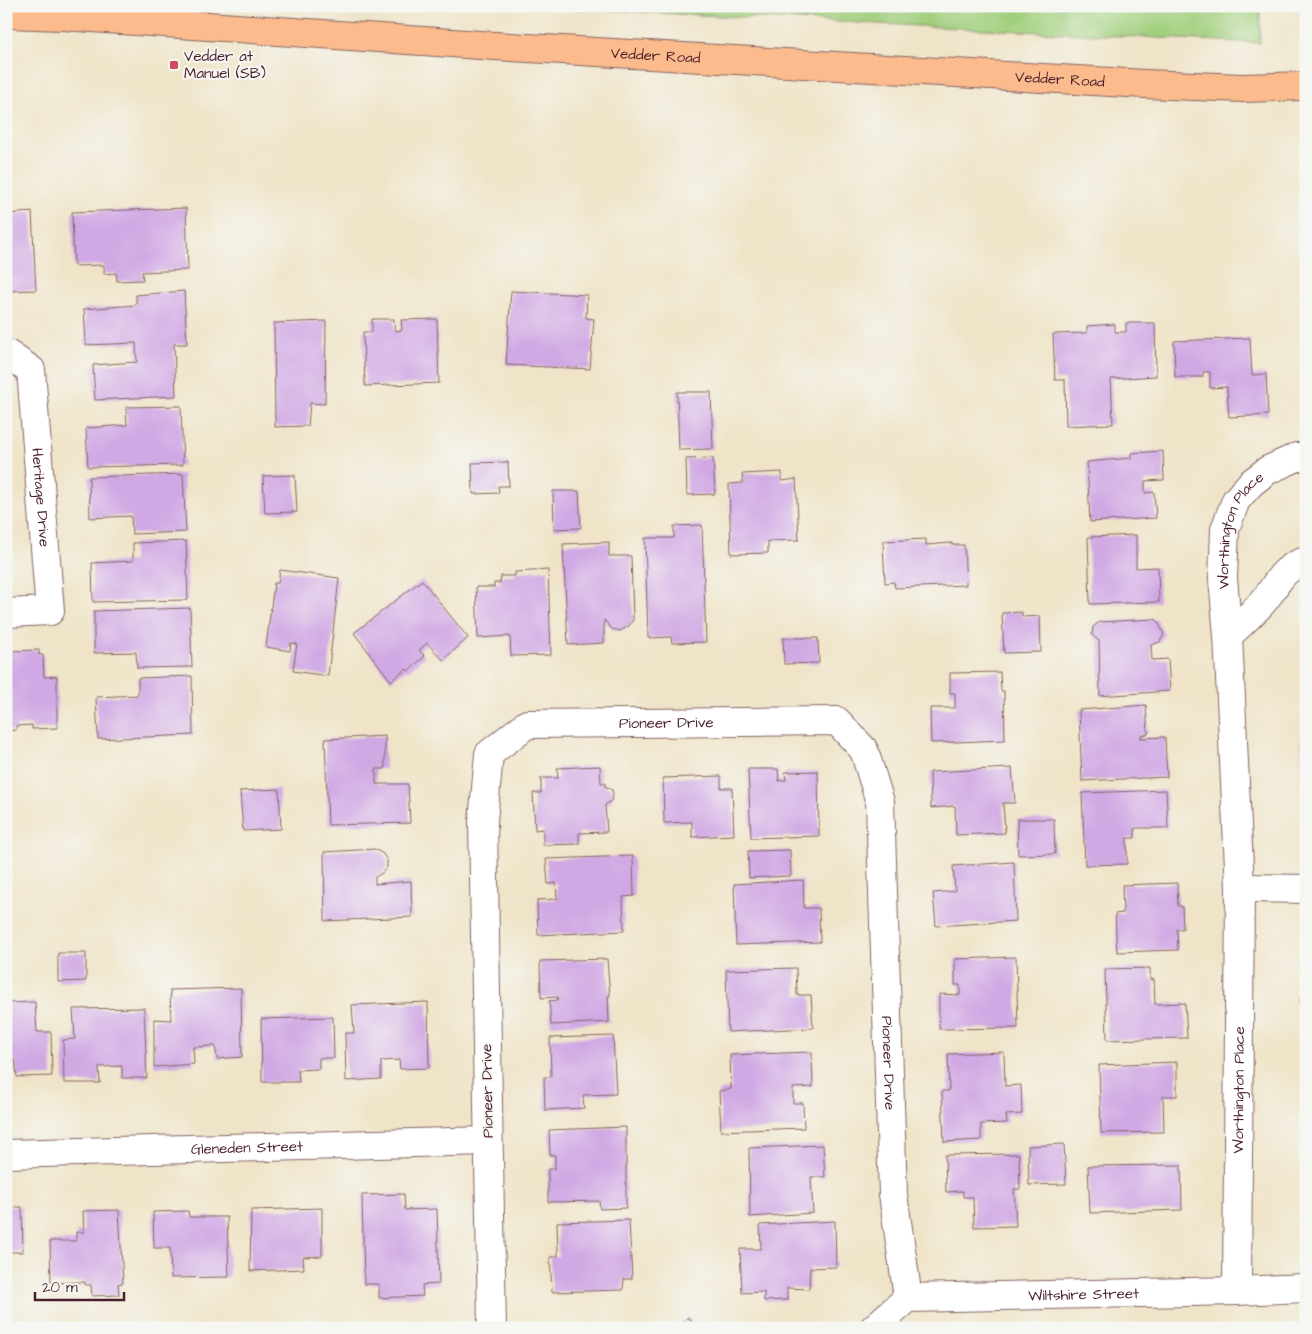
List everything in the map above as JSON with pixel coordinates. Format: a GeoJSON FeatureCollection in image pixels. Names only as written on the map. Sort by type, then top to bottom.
{"type":"FeatureCollection","features":[{"type":"Feature","properties":{"kind":"main road","name":"Vedder Road"},"geometry":{"type":"LineString","coordinates":[[13,11],[495,46],[1144,84],[1243,88],[1306,86]]}},
{"type":"Feature","properties":{"kind":"street","name":"Heritage Drive"},"geometry":{"type":"LineString","coordinates":[[6,352],[31,370],[50,611],[6,613]]}},
{"type":"Feature","properties":{"kind":"street","name":"Worthington Place"},"geometry":{"type":"LineString","coordinates":[[1237,1291],[1240,888],[1228,636],[1223,578],[1225,529],[1236,500],[1251,483],[1268,470],[1297,457],[1306,457]]}},
{"type":"Feature","properties":{"kind":"street"},"geometry":{"type":"LineString","coordinates":[[1228,636],[1263,602],[1282,573],[1306,561]]}},
{"type":"Feature","properties":{"kind":"street","name":"Pioneer Drive"},"geometry":{"type":"LineString","coordinates":[[492,1328],[484,822],[490,754],[527,724],[837,721],[864,750],[880,802],[893,1194],[908,1298]]}},
{"type":"Feature","properties":{"kind":"street"},"geometry":{"type":"LineString","coordinates":[[1240,888],[1306,889]]}},
{"type":"Feature","properties":{"kind":"street","name":"Gleneden Street"},"geometry":{"type":"LineString","coordinates":[[6,1154],[488,1141]]}},
{"type":"Feature","properties":{"kind":"street","name":"Wiltshire Street"},"geometry":{"type":"LineString","coordinates":[[908,1298],[1306,1288]]}},
{"type":"Feature","properties":{"kind":"street"},"geometry":{"type":"LineString","coordinates":[[874,1328],[908,1298]]}},
{"type":"Feature","properties":{"kind":"green space"},"geometry":{"type":"Polygon","coordinates":[[[520,6],[1260,6],[1260,43],[520,6]]]}},
{"type":"Feature","properties":{"kind":"building"},"geometry":{"type":"Polygon","coordinates":[[[186,208],[188,270],[142,272],[143,280],[117,281],[116,273],[104,274],[104,265],[74,266],[72,212],[186,208]]]}},
{"type":"Feature","properties":{"kind":"building"},"geometry":{"type":"Polygon","coordinates":[[[32,212],[36,290],[6,291],[6,214],[32,212]]]}},
{"type":"Feature","properties":{"kind":"building"},"geometry":{"type":"Polygon","coordinates":[[[184,291],[187,344],[174,344],[176,396],[95,400],[93,365],[137,362],[136,343],[86,345],[84,309],[136,305],[136,295],[184,291]]]}},
{"type":"Feature","properties":{"kind":"building"},"geometry":{"type":"Polygon","coordinates":[[[511,291],[587,295],[586,318],[594,319],[590,369],[506,365],[511,291]]]}},
{"type":"Feature","properties":{"kind":"building"},"geometry":{"type":"Polygon","coordinates":[[[372,319],[394,319],[395,331],[402,330],[401,320],[437,319],[439,383],[365,386],[363,332],[372,332],[372,319]]]}},
{"type":"Feature","properties":{"kind":"building"},"geometry":{"type":"Polygon","coordinates":[[[326,321],[325,404],[310,403],[308,426],[275,427],[274,323],[326,321]]]}},
{"type":"Feature","properties":{"kind":"building"},"geometry":{"type":"Polygon","coordinates":[[[1126,323],[1155,323],[1156,376],[1111,379],[1113,424],[1066,426],[1065,380],[1055,380],[1053,334],[1087,333],[1087,326],[1115,324],[1115,332],[1126,332],[1126,323]]]}},
{"type":"Feature","properties":{"kind":"building"},"geometry":{"type":"Polygon","coordinates":[[[1250,338],[1252,375],[1266,374],[1268,415],[1229,417],[1227,387],[1210,388],[1210,372],[1203,372],[1203,377],[1175,377],[1174,341],[1250,338]]]}},
{"type":"Feature","properties":{"kind":"building"},"geometry":{"type":"Polygon","coordinates":[[[677,392],[711,392],[713,449],[679,450],[677,392]]]}},
{"type":"Feature","properties":{"kind":"building"},"geometry":{"type":"Polygon","coordinates":[[[181,406],[183,465],[88,467],[86,428],[127,425],[126,407],[181,406]]]}},
{"type":"Feature","properties":{"kind":"building"},"geometry":{"type":"Polygon","coordinates":[[[1163,451],[1164,480],[1145,481],[1145,493],[1154,492],[1156,518],[1090,522],[1087,462],[1131,458],[1131,453],[1163,451]]]}},
{"type":"Feature","properties":{"kind":"building"},"geometry":{"type":"Polygon","coordinates":[[[713,458],[715,494],[687,495],[686,459],[713,458]]]}},
{"type":"Feature","properties":{"kind":"building"},"geometry":{"type":"Polygon","coordinates":[[[508,462],[509,486],[498,486],[499,493],[473,494],[472,463],[508,462]]]}},
{"type":"Feature","properties":{"kind":"building"},"geometry":{"type":"Polygon","coordinates":[[[782,472],[782,481],[796,479],[799,540],[768,541],[768,553],[731,554],[729,484],[743,483],[742,474],[782,472]]]}},
{"type":"Feature","properties":{"kind":"building"},"geometry":{"type":"Polygon","coordinates":[[[183,474],[186,532],[132,534],[131,516],[90,518],[89,477],[183,474]]]}},
{"type":"Feature","properties":{"kind":"building"},"geometry":{"type":"Polygon","coordinates":[[[295,475],[297,512],[265,513],[263,476],[295,475]]]}},
{"type":"Feature","properties":{"kind":"building"},"geometry":{"type":"Polygon","coordinates":[[[553,491],[579,491],[581,528],[554,529],[553,491]]]}},
{"type":"Feature","properties":{"kind":"building"},"geometry":{"type":"Polygon","coordinates":[[[702,525],[706,642],[672,643],[671,637],[648,638],[645,538],[674,538],[674,526],[702,525]]]}},
{"type":"Feature","properties":{"kind":"building"},"geometry":{"type":"Polygon","coordinates":[[[1136,535],[1136,568],[1158,567],[1159,602],[1090,604],[1088,537],[1136,535]]]}},
{"type":"Feature","properties":{"kind":"building"},"geometry":{"type":"Polygon","coordinates":[[[926,539],[926,545],[952,543],[952,545],[964,545],[966,585],[895,588],[894,582],[885,583],[883,541],[926,539]]]}},
{"type":"Feature","properties":{"kind":"building"},"geometry":{"type":"Polygon","coordinates":[[[186,541],[188,600],[93,602],[92,563],[133,561],[133,543],[186,541]]]}},
{"type":"Feature","properties":{"kind":"building"},"geometry":{"type":"Polygon","coordinates":[[[609,542],[609,556],[631,556],[633,620],[629,626],[620,631],[612,629],[604,620],[604,643],[568,645],[563,544],[609,542]]]}},
{"type":"Feature","properties":{"kind":"building"},"geometry":{"type":"Polygon","coordinates":[[[280,570],[339,578],[328,676],[293,671],[297,644],[291,643],[290,651],[266,647],[274,583],[278,583],[280,570]]]}},
{"type":"Feature","properties":{"kind":"building"},"geometry":{"type":"Polygon","coordinates":[[[548,570],[551,655],[511,656],[510,636],[478,638],[476,587],[494,587],[494,583],[500,583],[501,576],[515,576],[515,572],[548,570]]]}},
{"type":"Feature","properties":{"kind":"building"},"geometry":{"type":"Polygon","coordinates":[[[422,580],[468,638],[443,660],[427,643],[419,650],[425,656],[408,671],[406,669],[391,681],[354,633],[422,580]]]}},
{"type":"Feature","properties":{"kind":"building"},"geometry":{"type":"Polygon","coordinates":[[[190,608],[192,667],[137,668],[136,652],[94,653],[94,611],[190,608]]]}},
{"type":"Feature","properties":{"kind":"building"},"geometry":{"type":"Polygon","coordinates":[[[1022,612],[1022,617],[1040,616],[1041,652],[1004,653],[1002,613],[1022,612]]]}},
{"type":"Feature","properties":{"kind":"building"},"geometry":{"type":"Polygon","coordinates":[[[1157,620],[1164,634],[1160,642],[1151,645],[1152,660],[1168,659],[1170,691],[1100,696],[1099,641],[1092,635],[1093,627],[1099,622],[1157,620]]]}},
{"type":"Feature","properties":{"kind":"building"},"geometry":{"type":"Polygon","coordinates":[[[783,638],[818,638],[819,663],[784,664],[783,638]]]}},
{"type":"Feature","properties":{"kind":"building"},"geometry":{"type":"Polygon","coordinates":[[[39,650],[39,655],[43,655],[44,677],[57,676],[57,728],[32,729],[32,725],[16,726],[16,730],[6,731],[6,667],[9,651],[39,650]]]}},
{"type":"Feature","properties":{"kind":"building"},"geometry":{"type":"Polygon","coordinates":[[[1000,672],[1001,691],[1004,691],[1005,740],[931,743],[930,708],[955,708],[955,693],[950,693],[950,673],[1000,672]]]}},
{"type":"Feature","properties":{"kind":"building"},"geometry":{"type":"Polygon","coordinates":[[[192,676],[193,735],[98,739],[96,697],[138,695],[138,678],[192,676]]]}},
{"type":"Feature","properties":{"kind":"building"},"geometry":{"type":"Polygon","coordinates":[[[1146,705],[1148,734],[1141,735],[1141,738],[1165,737],[1167,777],[1082,781],[1079,710],[1146,705]]]}},
{"type":"Feature","properties":{"kind":"building"},"geometry":{"type":"Polygon","coordinates":[[[1301,733],[1306,733],[1306,781],[1302,781],[1301,733]]]}},
{"type":"Feature","properties":{"kind":"building"},"geometry":{"type":"Polygon","coordinates":[[[385,736],[385,769],[376,769],[376,784],[408,784],[410,823],[328,825],[325,739],[385,736]]]}},
{"type":"Feature","properties":{"kind":"building"},"geometry":{"type":"Polygon","coordinates":[[[600,766],[601,783],[605,783],[605,786],[612,790],[613,794],[612,800],[605,805],[607,832],[579,833],[579,844],[543,845],[543,829],[535,830],[533,793],[541,793],[541,778],[558,778],[557,768],[600,766]]]}},
{"type":"Feature","properties":{"kind":"building"},"geometry":{"type":"Polygon","coordinates":[[[1012,768],[1015,803],[1003,803],[1005,833],[956,835],[955,806],[931,808],[930,772],[1012,768]]]}},
{"type":"Feature","properties":{"kind":"building"},"geometry":{"type":"Polygon","coordinates":[[[748,769],[778,769],[779,781],[786,780],[785,772],[818,771],[819,836],[751,838],[748,769]]]}},
{"type":"Feature","properties":{"kind":"building"},"geometry":{"type":"Polygon","coordinates":[[[721,776],[721,788],[732,788],[734,835],[692,837],[692,822],[664,823],[663,778],[721,776]]]}},
{"type":"Feature","properties":{"kind":"building"},"geometry":{"type":"Polygon","coordinates":[[[279,789],[281,829],[243,831],[240,791],[279,789]]]}},
{"type":"Feature","properties":{"kind":"building"},"geometry":{"type":"Polygon","coordinates":[[[1166,790],[1168,828],[1135,828],[1135,838],[1127,838],[1127,864],[1085,865],[1082,793],[1166,790]]]}},
{"type":"Feature","properties":{"kind":"building"},"geometry":{"type":"Polygon","coordinates":[[[1017,819],[1054,819],[1055,854],[1018,855],[1017,819]]]}},
{"type":"Feature","properties":{"kind":"building"},"geometry":{"type":"Polygon","coordinates":[[[375,849],[383,854],[387,860],[387,867],[375,877],[375,884],[411,881],[412,917],[325,921],[324,852],[375,849]]]}},
{"type":"Feature","properties":{"kind":"building"},"geometry":{"type":"Polygon","coordinates":[[[790,850],[791,876],[749,878],[748,851],[790,850]]]}},
{"type":"Feature","properties":{"kind":"building"},"geometry":{"type":"Polygon","coordinates":[[[633,856],[634,896],[623,897],[624,931],[538,935],[537,900],[557,899],[556,883],[548,884],[546,859],[633,856]]]}},
{"type":"Feature","properties":{"kind":"building"},"geometry":{"type":"Polygon","coordinates":[[[1014,862],[1016,921],[936,926],[933,893],[955,891],[953,866],[1014,862]]]}},
{"type":"Feature","properties":{"kind":"building"},"geometry":{"type":"Polygon","coordinates":[[[803,880],[804,908],[819,908],[820,942],[736,945],[734,884],[803,880]]]}},
{"type":"Feature","properties":{"kind":"building"},"geometry":{"type":"Polygon","coordinates":[[[1177,883],[1178,906],[1182,906],[1183,929],[1177,929],[1178,950],[1117,952],[1115,914],[1123,913],[1122,885],[1177,883]]]}},
{"type":"Feature","properties":{"kind":"building"},"geometry":{"type":"Polygon","coordinates":[[[58,953],[86,953],[86,981],[58,982],[58,953]]]}},
{"type":"Feature","properties":{"kind":"building"},"geometry":{"type":"Polygon","coordinates":[[[1016,957],[1018,1028],[939,1029],[939,994],[960,995],[960,985],[955,985],[955,959],[1016,957]]]}},
{"type":"Feature","properties":{"kind":"building"},"geometry":{"type":"Polygon","coordinates":[[[607,959],[610,996],[608,996],[609,1022],[551,1025],[549,1001],[557,1000],[558,997],[541,998],[540,961],[607,959]]]}},
{"type":"Feature","properties":{"kind":"building"},"geometry":{"type":"Polygon","coordinates":[[[796,968],[797,995],[811,995],[813,1028],[728,1032],[726,970],[796,968]]]}},
{"type":"Feature","properties":{"kind":"building"},"geometry":{"type":"Polygon","coordinates":[[[1150,968],[1150,980],[1154,979],[1155,1004],[1185,1003],[1187,1038],[1107,1040],[1105,969],[1150,968]]]}},
{"type":"Feature","properties":{"kind":"building"},"geometry":{"type":"Polygon","coordinates":[[[241,988],[242,1057],[217,1059],[215,1046],[193,1047],[194,1064],[154,1067],[154,1019],[171,1020],[170,990],[241,988]]]}},
{"type":"Feature","properties":{"kind":"building"},"geometry":{"type":"Polygon","coordinates":[[[1300,998],[1306,998],[1306,1034],[1301,1035],[1300,998]]]}},
{"type":"Feature","properties":{"kind":"building"},"geometry":{"type":"Polygon","coordinates":[[[35,1002],[37,1032],[51,1032],[52,1076],[17,1077],[15,1060],[6,1061],[6,1003],[35,1002]]]}},
{"type":"Feature","properties":{"kind":"building"},"geometry":{"type":"Polygon","coordinates":[[[428,1002],[429,1068],[400,1069],[399,1060],[381,1061],[381,1079],[346,1081],[345,1033],[354,1033],[352,1005],[428,1002]]]}},
{"type":"Feature","properties":{"kind":"building"},"geometry":{"type":"Polygon","coordinates":[[[144,1008],[147,1078],[122,1078],[122,1066],[99,1067],[100,1083],[64,1083],[63,1040],[75,1039],[73,1009],[144,1008]]]}},
{"type":"Feature","properties":{"kind":"building"},"geometry":{"type":"Polygon","coordinates":[[[333,1017],[334,1058],[319,1058],[319,1069],[298,1070],[299,1082],[262,1082],[261,1019],[333,1017]]]}},
{"type":"Feature","properties":{"kind":"building"},"geometry":{"type":"Polygon","coordinates":[[[613,1036],[616,1094],[583,1095],[584,1108],[545,1110],[544,1077],[551,1077],[550,1038],[613,1036]]]}},
{"type":"Feature","properties":{"kind":"building"},"geometry":{"type":"Polygon","coordinates":[[[1302,1047],[1306,1047],[1306,1083],[1304,1083],[1302,1047]]]}},
{"type":"Feature","properties":{"kind":"building"},"geometry":{"type":"Polygon","coordinates":[[[812,1052],[813,1087],[793,1088],[793,1103],[803,1103],[804,1128],[721,1131],[719,1091],[731,1089],[730,1055],[812,1052]]]}},
{"type":"Feature","properties":{"kind":"building"},"geometry":{"type":"Polygon","coordinates":[[[1004,1052],[1005,1086],[1021,1085],[1022,1114],[1006,1115],[1007,1123],[981,1124],[981,1140],[944,1142],[942,1091],[949,1091],[948,1054],[1004,1052]]]}},
{"type":"Feature","properties":{"kind":"building"},"geometry":{"type":"Polygon","coordinates":[[[1177,1062],[1177,1096],[1163,1096],[1164,1132],[1101,1133],[1099,1065],[1177,1062]]]}},
{"type":"Feature","properties":{"kind":"building"},"geometry":{"type":"Polygon","coordinates":[[[626,1127],[626,1208],[600,1209],[599,1201],[548,1202],[548,1169],[555,1169],[555,1155],[550,1155],[549,1130],[626,1127]]]}},
{"type":"Feature","properties":{"kind":"building"},"geometry":{"type":"Polygon","coordinates":[[[1064,1144],[1066,1184],[1029,1185],[1028,1146],[1064,1144]]]}},
{"type":"Feature","properties":{"kind":"building"},"geometry":{"type":"Polygon","coordinates":[[[823,1145],[825,1177],[811,1177],[813,1213],[750,1217],[749,1148],[823,1145]]]}},
{"type":"Feature","properties":{"kind":"building"},"geometry":{"type":"Polygon","coordinates":[[[1019,1154],[1020,1189],[1014,1189],[1016,1226],[974,1227],[973,1197],[963,1197],[963,1191],[946,1192],[945,1155],[1019,1154]]]}},
{"type":"Feature","properties":{"kind":"building"},"geometry":{"type":"Polygon","coordinates":[[[1181,1165],[1182,1210],[1090,1213],[1088,1166],[1181,1165]]]}},
{"type":"Feature","properties":{"kind":"building"},"geometry":{"type":"Polygon","coordinates":[[[404,1194],[405,1210],[437,1209],[439,1284],[422,1285],[423,1296],[379,1298],[379,1284],[364,1284],[362,1195],[404,1194]]]}},
{"type":"Feature","properties":{"kind":"building"},"geometry":{"type":"Polygon","coordinates":[[[6,1207],[22,1207],[23,1252],[6,1252],[6,1207]]]}},
{"type":"Feature","properties":{"kind":"building"},"geometry":{"type":"Polygon","coordinates":[[[322,1208],[322,1256],[303,1257],[304,1269],[250,1271],[251,1210],[322,1208]]]}},
{"type":"Feature","properties":{"kind":"building"},"geometry":{"type":"Polygon","coordinates":[[[119,1210],[123,1283],[118,1284],[119,1295],[92,1296],[91,1285],[85,1285],[85,1282],[51,1283],[50,1241],[76,1241],[76,1232],[84,1232],[83,1211],[119,1210]]]}},
{"type":"Feature","properties":{"kind":"building"},"geometry":{"type":"Polygon","coordinates":[[[188,1211],[189,1217],[227,1217],[229,1277],[171,1278],[170,1248],[154,1248],[153,1212],[188,1211]]]}},
{"type":"Feature","properties":{"kind":"building"},"geometry":{"type":"Polygon","coordinates":[[[629,1220],[632,1279],[624,1279],[623,1290],[552,1292],[550,1257],[558,1256],[557,1222],[629,1220]]]}},
{"type":"Feature","properties":{"kind":"building"},"geometry":{"type":"Polygon","coordinates":[[[835,1221],[836,1267],[810,1268],[809,1289],[787,1288],[787,1300],[764,1301],[764,1292],[742,1293],[740,1249],[761,1249],[760,1225],[835,1221]]]}},
{"type":"Feature","properties":{"kind":"building"},"geometry":{"type":"Polygon","coordinates":[[[688,1317],[697,1328],[677,1328],[688,1317]]]}},
{"type":"Feature","properties":{"kind":"place","name":"Vedder at Manuel (SB)"},"geometry":{"type":"Point","coordinates":[174,65]}}]}
